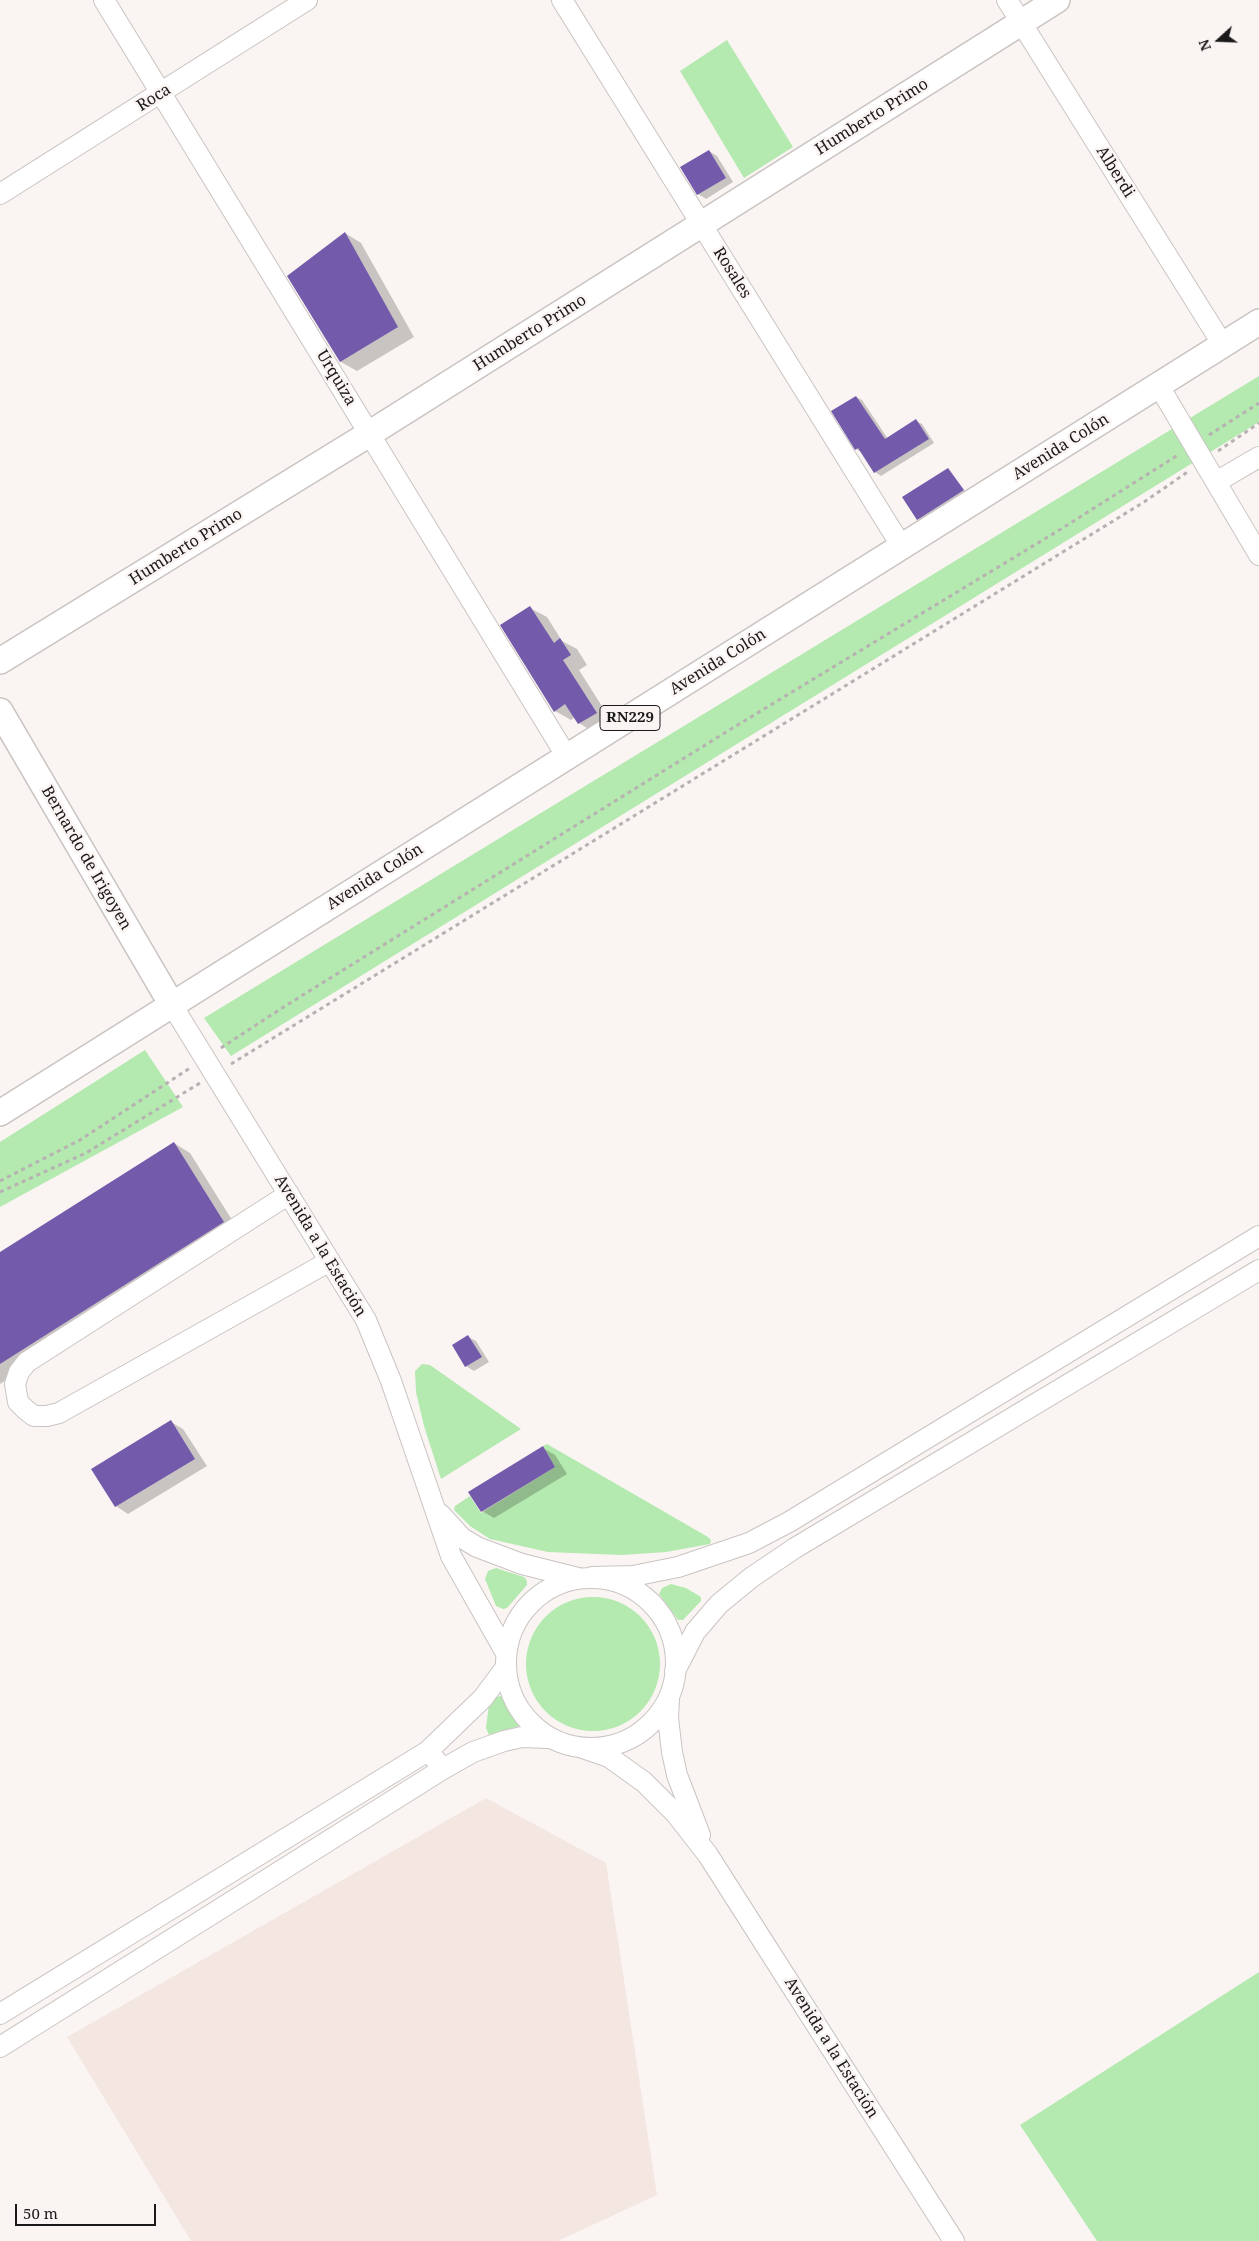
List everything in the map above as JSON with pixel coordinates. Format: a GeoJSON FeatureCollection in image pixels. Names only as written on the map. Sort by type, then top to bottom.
{"type":"FeatureCollection","features":[{"type":"Feature","properties":{"kind":"main road","name":"Humberto Primo"},"geometry":{"type":"LineString","coordinates":[[0,661],[370,434],[1057,0]]}},
{"type":"Feature","properties":{"kind":"main road","name":"Avenida Colón"},"geometry":{"type":"LineString","coordinates":[[0,1113],[1259,322]]}},
{"type":"Feature","properties":{"kind":"main road","name":"Bernardo de Irigoyen"},"geometry":{"type":"LineString","coordinates":[[0,711],[172,1005]]}},
{"type":"Feature","properties":{"kind":"street","name":"Urquiza"},"geometry":{"type":"LineString","coordinates":[[104,0],[567,757]]}},
{"type":"Feature","properties":{"kind":"street","name":"Roca"},"geometry":{"type":"LineString","coordinates":[[0,194],[307,0]]}},
{"type":"Feature","properties":{"kind":"street","name":"Rosales"},"geometry":{"type":"LineString","coordinates":[[562,0],[902,546]]}},
{"type":"Feature","properties":{"kind":"street","name":"Alberdi"},"geometry":{"type":"LineString","coordinates":[[1007,0],[1223,345]]}},
{"type":"Feature","properties":{"kind":"street"},"geometry":{"type":"LineString","coordinates":[[1158,386],[1259,555]]}},
{"type":"Feature","properties":{"kind":"street"},"geometry":{"type":"LineString","coordinates":[[1216,482],[1259,457]]}},
{"type":"Feature","properties":{"kind":"street","name":"Avenida a la Estación"},"geometry":{"type":"LineString","coordinates":[[172,1005],[366,1320],[391,1381],[451,1556],[506,1660]]}},
{"type":"Feature","properties":{"kind":"street"},"geometry":{"type":"LineString","coordinates":[[289,1194],[27,1362],[19,1372],[15,1384],[18,1402],[34,1416],[47,1416],[59,1413],[330,1261]]}},
{"type":"Feature","properties":{"kind":"street"},"geometry":{"type":"LineString","coordinates":[[0,2014],[428,1751],[483,1698],[506,1660],[514,1626],[530,1603],[552,1586],[586,1578],[633,1576],[678,1566],[748,1543],[797,1517],[1259,1236]]}},
{"type":"Feature","properties":{"kind":"street"},"geometry":{"type":"LineString","coordinates":[[708,1855],[677,1775],[668,1718],[670,1694],[675,1671],[695,1632],[719,1604],[752,1577],[804,1543],[1259,1270]]}},
{"type":"Feature","properties":{"kind":"street"},"geometry":{"type":"LineString","coordinates":[[432,1505],[462,1538],[477,1547],[522,1564],[624,1584],[651,1602],[664,1619],[672,1639],[675,1671]]}},
{"type":"Feature","properties":{"kind":"street"},"geometry":{"type":"LineString","coordinates":[[506,1660],[512,1696],[519,1708],[538,1730],[550,1738],[609,1758],[644,1782],[676,1814],[708,1855]]}},
{"type":"Feature","properties":{"kind":"street"},"geometry":{"type":"LineString","coordinates":[[583,1748],[610,1746],[636,1735],[656,1717],[670,1694]]}},
{"type":"Feature","properties":{"kind":"street"},"geometry":{"type":"LineString","coordinates":[[0,2047],[473,1752],[522,1737],[550,1738]]}},
{"type":"Feature","properties":{"kind":"street"},"geometry":{"type":"LineString","coordinates":[[428,1751],[443,1769]]}},
{"type":"Feature","properties":{"kind":"street","name":"Avenida a la Estación"},"geometry":{"type":"LineString","coordinates":[[708,1855],[954,2241]]}},
{"type":"Feature","properties":{"kind":"path"},"geometry":{"type":"LineString","coordinates":[[0,1181],[80,1140],[210,1066],[1144,502],[1198,453],[1259,403]]}},
{"type":"Feature","properties":{"kind":"path"},"geometry":{"type":"LineString","coordinates":[[0,1192],[86,1153],[210,1066],[290,1003],[1198,453],[1259,423]]}},
{"type":"Feature","properties":{"kind":"shaded area"},"geometry":{"type":"Polygon","coordinates":[[[486,1798],[606,1863],[657,2195],[558,2241],[191,2241],[67,2037],[486,1798]]]}},
{"type":"Feature","properties":{"kind":"green space"},"geometry":{"type":"Polygon","coordinates":[[[727,40],[793,147],[744,178],[680,71],[727,40]]]}},
{"type":"Feature","properties":{"kind":"green space"},"geometry":{"type":"Polygon","coordinates":[[[1259,376],[1259,422],[231,1056],[204,1018],[1259,376]]]}},
{"type":"Feature","properties":{"kind":"green space"},"geometry":{"type":"Polygon","coordinates":[[[145,1050],[183,1107],[0,1207],[0,1142],[145,1050]]]}},
{"type":"Feature","properties":{"kind":"green space"},"geometry":{"type":"Polygon","coordinates":[[[422,1364],[430,1365],[521,1429],[441,1479],[424,1426],[416,1392],[415,1371],[422,1364]]]}},
{"type":"Feature","properties":{"kind":"green space"},"geometry":{"type":"Polygon","coordinates":[[[547,1444],[708,1537],[711,1540],[710,1544],[666,1552],[622,1555],[548,1552],[490,1539],[470,1526],[454,1510],[455,1506],[470,1496],[481,1513],[555,1467],[543,1446],[547,1444]]]}},
{"type":"Feature","properties":{"kind":"green space"},"geometry":{"type":"Polygon","coordinates":[[[496,1568],[524,1577],[527,1581],[527,1585],[507,1608],[503,1609],[496,1606],[485,1579],[488,1571],[496,1568]]]}},
{"type":"Feature","properties":{"kind":"green space"},"geometry":{"type":"Polygon","coordinates":[[[671,1584],[686,1588],[701,1597],[701,1601],[683,1620],[678,1620],[659,1594],[662,1588],[671,1584]]]}},
{"type":"Feature","properties":{"kind":"green space"},"geometry":{"type":"Polygon","coordinates":[[[593,1597],[619,1602],[630,1608],[640,1617],[649,1627],[655,1638],[660,1664],[655,1690],[649,1701],[640,1711],[630,1720],[619,1726],[593,1731],[567,1726],[556,1720],[546,1711],[537,1701],[531,1690],[526,1664],[531,1638],[537,1627],[546,1617],[556,1608],[567,1602],[593,1597]]]}},
{"type":"Feature","properties":{"kind":"green space"},"geometry":{"type":"Polygon","coordinates":[[[502,1696],[519,1726],[489,1735],[486,1728],[489,1704],[495,1697],[502,1696]]]}},
{"type":"Feature","properties":{"kind":"green space"},"geometry":{"type":"Polygon","coordinates":[[[1259,1972],[1259,2241],[1097,2241],[1020,2125],[1259,1972]]]}},
{"type":"Feature","properties":{"kind":"building"},"geometry":{"type":"Polygon","coordinates":[[[709,150],[726,178],[697,195],[680,167],[709,150]]]}},
{"type":"Feature","properties":{"kind":"building"},"geometry":{"type":"Polygon","coordinates":[[[345,232],[398,327],[340,362],[287,276],[345,232]]]}},
{"type":"Feature","properties":{"kind":"building"},"geometry":{"type":"Polygon","coordinates":[[[856,396],[885,439],[916,419],[929,439],[874,473],[858,448],[855,450],[831,411],[856,396]]]}},
{"type":"Feature","properties":{"kind":"building"},"geometry":{"type":"Polygon","coordinates":[[[948,468],[964,490],[917,520],[902,497],[948,468]]]}},
{"type":"Feature","properties":{"kind":"building"},"geometry":{"type":"Polygon","coordinates":[[[530,606],[554,643],[560,638],[571,655],[563,660],[597,713],[578,724],[565,704],[554,712],[500,625],[530,606]]]}},
{"type":"Feature","properties":{"kind":"building"},"geometry":{"type":"Polygon","coordinates":[[[174,1142],[224,1222],[0,1364],[0,1252],[174,1142]]]}},
{"type":"Feature","properties":{"kind":"building"},"geometry":{"type":"Polygon","coordinates":[[[468,1335],[482,1357],[465,1367],[452,1345],[468,1335]]]}},
{"type":"Feature","properties":{"kind":"building"},"geometry":{"type":"Polygon","coordinates":[[[171,1420],[195,1459],[115,1507],[91,1469],[171,1420]]]}},
{"type":"Feature","properties":{"kind":"building"},"geometry":{"type":"Polygon","coordinates":[[[543,1446],[555,1467],[481,1512],[468,1492],[543,1446]]]}}]}
